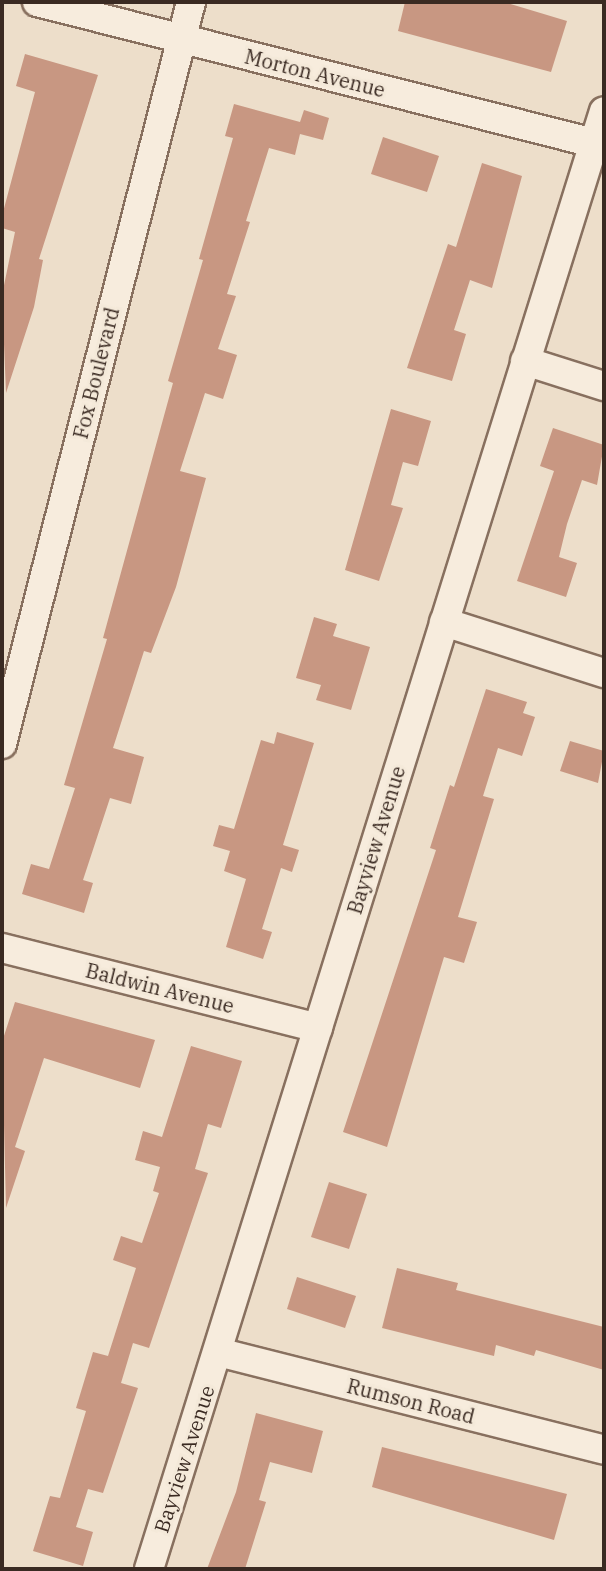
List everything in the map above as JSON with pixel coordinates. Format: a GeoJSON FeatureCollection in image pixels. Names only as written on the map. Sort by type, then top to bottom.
{"type":"FeatureCollection","features":[{"type":"Feature","properties":{"kind":"street","name":"Morton Avenue"},"geometry":{"type":"LineString","coordinates":[[37,2],[594,143]]}},
{"type":"Feature","properties":{"kind":"street","name":"Fox Boulevard"},"geometry":{"type":"LineString","coordinates":[[2,744],[191,2]]}},
{"type":"Feature","properties":{"kind":"street","name":"Bayview Avenue"},"geometry":{"type":"LineString","coordinates":[[149,1569],[604,111]]}},
{"type":"Feature","properties":{"kind":"street"},"geometry":{"type":"LineString","coordinates":[[525,361],[604,386]]}},
{"type":"Feature","properties":{"kind":"street"},"geometry":{"type":"LineString","coordinates":[[444,622],[604,673]]}},
{"type":"Feature","properties":{"kind":"street","name":"Baldwin Avenue"},"geometry":{"type":"LineString","coordinates":[[2,948],[318,1028]]}},
{"type":"Feature","properties":{"kind":"street","name":"Rumson Road"},"geometry":{"type":"LineString","coordinates":[[218,1352],[604,1450]]}},
{"type":"Feature","properties":{"kind":"building"},"geometry":{"type":"Polygon","coordinates":[[[405,2],[504,2],[567,21],[551,72],[398,31],[405,2]]]}},
{"type":"Feature","properties":{"kind":"building"},"geometry":{"type":"Polygon","coordinates":[[[25,54],[98,75],[39,259],[43,260],[34,307],[6,393],[2,295],[15,232],[2,228],[2,216],[35,92],[16,86],[25,54]]]}},
{"type":"Feature","properties":{"kind":"building"},"geometry":{"type":"Polygon","coordinates":[[[234,104],[300,122],[304,110],[329,118],[323,140],[300,134],[295,155],[269,148],[246,221],[250,222],[227,294],[236,296],[218,349],[237,355],[223,399],[205,393],[180,471],[206,478],[176,587],[151,653],[144,651],[113,748],[144,757],[131,804],[110,798],[83,880],[93,883],[84,913],[22,894],[31,864],[49,869],[75,788],[64,785],[107,639],[103,638],[173,383],[168,381],[203,260],[199,259],[233,138],[225,136],[234,104]]]}},
{"type":"Feature","properties":{"kind":"building"},"geometry":{"type":"Polygon","coordinates":[[[383,137],[439,156],[427,192],[371,174],[383,137]]]}},
{"type":"Feature","properties":{"kind":"building"},"geometry":{"type":"Polygon","coordinates":[[[482,163],[522,176],[492,288],[470,280],[454,330],[466,334],[452,381],[407,368],[448,244],[456,247],[482,163]]]}},
{"type":"Feature","properties":{"kind":"building"},"geometry":{"type":"Polygon","coordinates":[[[391,409],[431,421],[418,466],[403,462],[391,505],[403,508],[379,581],[345,570],[391,409]]]}},
{"type":"Feature","properties":{"kind":"building"},"geometry":{"type":"Polygon","coordinates":[[[553,428],[604,445],[597,485],[582,480],[567,524],[559,557],[577,563],[566,597],[517,581],[554,471],[540,466],[553,428]]]}},
{"type":"Feature","properties":{"kind":"building"},"geometry":{"type":"Polygon","coordinates":[[[314,617],[337,624],[333,636],[370,647],[351,710],[316,700],[321,685],[296,678],[314,617]]]}},
{"type":"Feature","properties":{"kind":"building"},"geometry":{"type":"Polygon","coordinates":[[[486,689],[527,702],[523,713],[535,717],[522,756],[498,748],[483,796],[494,799],[458,917],[477,922],[464,963],[444,957],[387,1147],[343,1132],[436,850],[430,848],[450,785],[454,787],[486,689]]]}},
{"type":"Feature","properties":{"kind":"building"},"geometry":{"type":"Polygon","coordinates":[[[277,732],[314,743],[283,845],[299,850],[292,872],[281,868],[262,929],[272,932],[263,959],[226,947],[246,879],[224,871],[230,851],[213,846],[219,825],[234,829],[261,740],[274,744],[277,732]]]}},
{"type":"Feature","properties":{"kind":"building"},"geometry":{"type":"Polygon","coordinates":[[[570,741],[604,751],[598,783],[560,771],[570,741]]]}},
{"type":"Feature","properties":{"kind":"building"},"geometry":{"type":"Polygon","coordinates":[[[15,1002],[155,1040],[140,1088],[44,1058],[15,1147],[25,1151],[6,1208],[2,1042],[15,1002]]]}},
{"type":"Feature","properties":{"kind":"building"},"geometry":{"type":"Polygon","coordinates":[[[191,1046],[242,1061],[221,1128],[208,1124],[195,1169],[208,1173],[149,1348],[133,1343],[121,1383],[138,1388],[103,1493],[88,1489],[76,1527],[93,1532],[83,1566],[33,1551],[50,1496],[60,1498],[86,1411],[76,1408],[93,1352],[108,1356],[136,1268],[113,1260],[121,1236],[142,1243],[159,1193],[153,1191],[160,1167],[135,1160],[143,1131],[162,1137],[191,1046]]]}},
{"type":"Feature","properties":{"kind":"building"},"geometry":{"type":"Polygon","coordinates":[[[329,1182],[367,1194],[349,1249],[311,1237],[329,1182]]]}},
{"type":"Feature","properties":{"kind":"building"},"geometry":{"type":"Polygon","coordinates":[[[397,1268],[458,1283],[456,1290],[604,1327],[604,1370],[536,1350],[534,1356],[496,1345],[494,1356],[382,1328],[397,1268]]]}},
{"type":"Feature","properties":{"kind":"building"},"geometry":{"type":"Polygon","coordinates":[[[297,1277],[356,1296],[345,1328],[287,1309],[297,1277]]]}},
{"type":"Feature","properties":{"kind":"building"},"geometry":{"type":"Polygon","coordinates":[[[256,1413],[323,1431],[312,1473],[270,1462],[259,1500],[266,1502],[245,1569],[207,1569],[236,1492],[256,1413]]]}},
{"type":"Feature","properties":{"kind":"building"},"geometry":{"type":"Polygon","coordinates":[[[382,1447],[567,1494],[554,1540],[372,1487],[382,1447]]]}}]}
